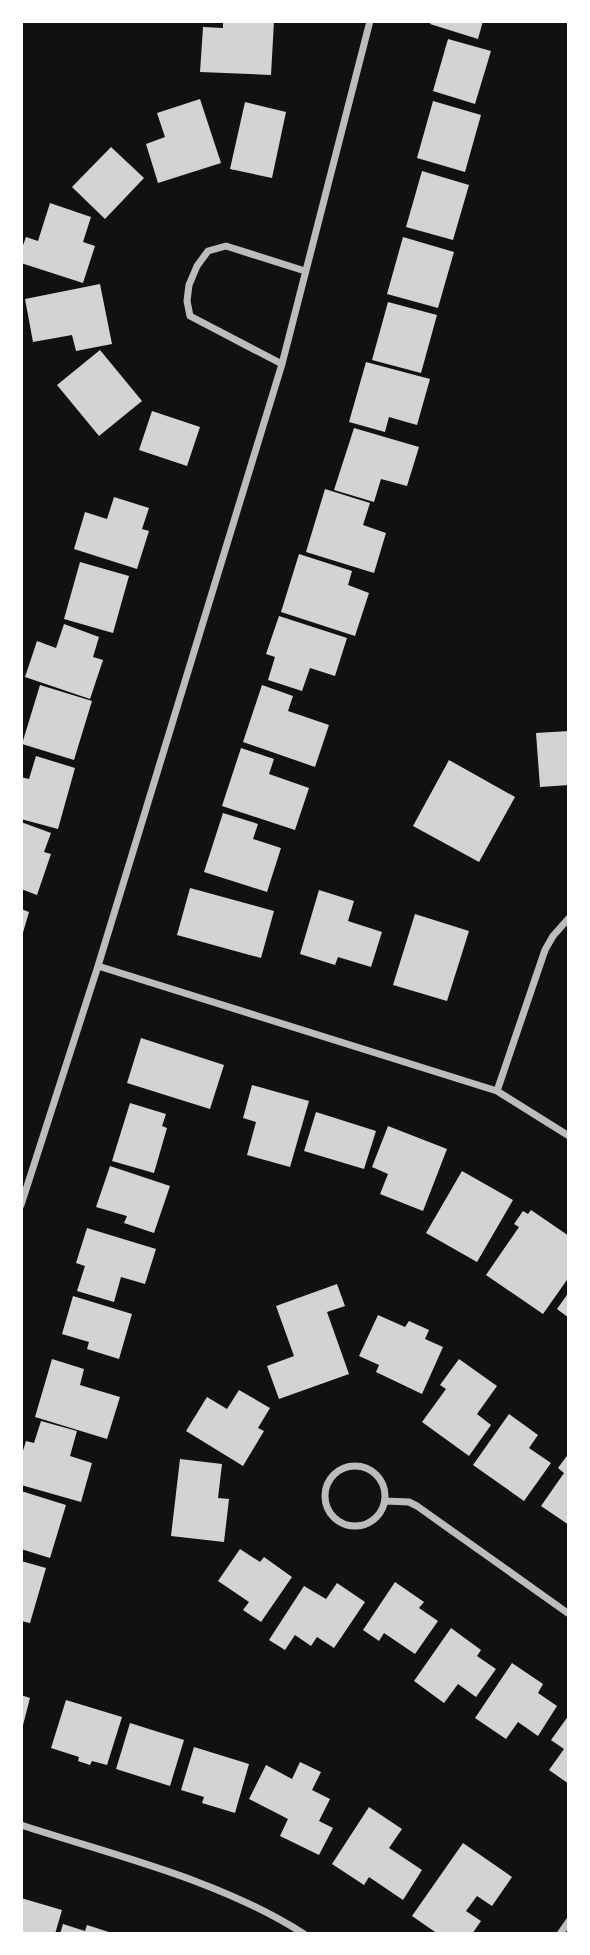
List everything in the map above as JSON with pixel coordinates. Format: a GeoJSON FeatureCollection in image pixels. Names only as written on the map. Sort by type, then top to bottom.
{"type":"FeatureCollection","features":[{"type":"Feature","properties":{"kind":"street"},"geometry":{"type":"LineString","coordinates":[[21,1205],[98,966],[282,364],[370,21]]}},
{"type":"Feature","properties":{"kind":"street"},"geometry":{"type":"LineString","coordinates":[[282,364],[190,316],[187,301],[189,285],[197,266],[208,251],[226,246],[305,271]]}},
{"type":"Feature","properties":{"kind":"street"},"geometry":{"type":"LineString","coordinates":[[497,1091],[545,950],[569,918]]}},
{"type":"Feature","properties":{"kind":"street"},"geometry":{"type":"LineString","coordinates":[[98,966],[497,1091],[569,1136]]}},
{"type":"Feature","properties":{"kind":"street"},"geometry":{"type":"LineString","coordinates":[[348,1466],[368,1468],[382,1482],[385,1501],[376,1519],[367,1524],[348,1525],[331,1515],[327,1506],[326,1486],[339,1470],[348,1466]]}},
{"type":"Feature","properties":{"kind":"street"},"geometry":{"type":"LineString","coordinates":[[385,1501],[408,1502],[417,1506],[569,1614]]}},
{"type":"Feature","properties":{"kind":"street"},"geometry":{"type":"LineString","coordinates":[[21,1825],[200,1883],[289,1924],[304,1934]]}},
{"type":"Feature","properties":{"kind":"street"},"geometry":{"type":"LineString","coordinates":[[560,1934],[569,1920]]}},
{"type":"Feature","properties":{"kind":"building"},"geometry":{"type":"Polygon","coordinates":[[[223,21],[274,21],[271,75],[200,72],[203,27],[223,28],[223,21]]]}},
{"type":"Feature","properties":{"kind":"building"},"geometry":{"type":"Polygon","coordinates":[[[431,21],[483,21],[478,39],[430,24],[431,21]]]}},
{"type":"Feature","properties":{"kind":"building"},"geometry":{"type":"Polygon","coordinates":[[[448,39],[491,51],[475,104],[433,91],[448,39]]]}},
{"type":"Feature","properties":{"kind":"building"},"geometry":{"type":"Polygon","coordinates":[[[200,99],[221,163],[158,183],[146,144],[165,137],[157,113],[200,99]]]}},
{"type":"Feature","properties":{"kind":"building"},"geometry":{"type":"Polygon","coordinates":[[[433,101],[481,115],[465,172],[417,158],[433,101]]]}},
{"type":"Feature","properties":{"kind":"building"},"geometry":{"type":"Polygon","coordinates":[[[245,102],[286,112],[272,178],[230,169],[245,102]]]}},
{"type":"Feature","properties":{"kind":"building"},"geometry":{"type":"Polygon","coordinates":[[[111,147],[144,178],[105,219],[72,187],[111,147]]]}},
{"type":"Feature","properties":{"kind":"building"},"geometry":{"type":"Polygon","coordinates":[[[422,171],[469,185],[453,240],[406,227],[422,171]]]}},
{"type":"Feature","properties":{"kind":"building"},"geometry":{"type":"Polygon","coordinates":[[[50,203],[91,217],[83,242],[95,246],[83,283],[21,263],[21,251],[26,237],[38,241],[50,203]]]}},
{"type":"Feature","properties":{"kind":"building"},"geometry":{"type":"Polygon","coordinates":[[[403,237],[454,252],[438,308],[387,294],[403,237]]]}},
{"type":"Feature","properties":{"kind":"building"},"geometry":{"type":"Polygon","coordinates":[[[100,284],[112,344],[76,351],[72,335],[33,342],[25,299],[100,284]]]}},
{"type":"Feature","properties":{"kind":"building"},"geometry":{"type":"Polygon","coordinates":[[[388,302],[437,315],[421,373],[372,360],[388,302]]]}},
{"type":"Feature","properties":{"kind":"building"},"geometry":{"type":"Polygon","coordinates":[[[100,350],[142,401],[99,436],[57,385],[100,350]]]}},
{"type":"Feature","properties":{"kind":"building"},"geometry":{"type":"Polygon","coordinates":[[[366,362],[430,379],[417,425],[389,417],[385,432],[349,422],[366,362]]]}},
{"type":"Feature","properties":{"kind":"building"},"geometry":{"type":"Polygon","coordinates":[[[152,411],[200,427],[187,466],[139,450],[152,411]]]}},
{"type":"Feature","properties":{"kind":"building"},"geometry":{"type":"Polygon","coordinates":[[[354,428],[419,447],[407,486],[381,479],[374,502],[334,490],[354,428]]]}},
{"type":"Feature","properties":{"kind":"building"},"geometry":{"type":"Polygon","coordinates":[[[325,489],[370,503],[363,525],[386,533],[374,573],[306,552],[325,489]]]}},
{"type":"Feature","properties":{"kind":"building"},"geometry":{"type":"Polygon","coordinates":[[[114,497],[149,508],[142,529],[149,531],[137,569],[74,549],[85,512],[107,519],[114,497]]]}},
{"type":"Feature","properties":{"kind":"building"},"geometry":{"type":"Polygon","coordinates":[[[299,554],[352,571],[348,585],[369,593],[355,636],[281,612],[299,554]]]}},
{"type":"Feature","properties":{"kind":"building"},"geometry":{"type":"Polygon","coordinates":[[[80,562],[129,576],[113,633],[64,619],[80,562]]]}},
{"type":"Feature","properties":{"kind":"building"},"geometry":{"type":"Polygon","coordinates":[[[279,616],[347,638],[335,676],[310,668],[302,691],[268,680],[275,657],[266,654],[279,616]]]}},
{"type":"Feature","properties":{"kind":"building"},"geometry":{"type":"Polygon","coordinates":[[[64,624],[99,637],[93,657],[103,660],[90,699],[25,677],[37,641],[56,648],[64,624]]]}},
{"type":"Feature","properties":{"kind":"building"},"geometry":{"type":"Polygon","coordinates":[[[40,685],[92,701],[74,760],[22,744],[40,685]]]}},
{"type":"Feature","properties":{"kind":"building"},"geometry":{"type":"Polygon","coordinates":[[[262,685],[293,696],[288,711],[329,725],[315,767],[243,742],[262,685]]]}},
{"type":"Feature","properties":{"kind":"building"},"geometry":{"type":"Polygon","coordinates":[[[569,731],[569,785],[540,787],[536,733],[569,731]]]}},
{"type":"Feature","properties":{"kind":"building"},"geometry":{"type":"Polygon","coordinates":[[[241,748],[274,759],[269,774],[309,788],[295,830],[222,806],[241,748]]]}},
{"type":"Feature","properties":{"kind":"building"},"geometry":{"type":"Polygon","coordinates":[[[36,756],[75,768],[58,829],[21,819],[21,777],[29,779],[36,756]]]}},
{"type":"Feature","properties":{"kind":"building"},"geometry":{"type":"Polygon","coordinates":[[[449,760],[515,797],[479,862],[413,826],[449,760]]]}},
{"type":"Feature","properties":{"kind":"building"},"geometry":{"type":"Polygon","coordinates":[[[223,813],[258,824],[253,839],[281,848],[267,892],[204,872],[223,813]]]}},
{"type":"Feature","properties":{"kind":"building"},"geometry":{"type":"Polygon","coordinates":[[[21,822],[51,833],[44,852],[51,854],[37,895],[21,889],[21,822]]]}},
{"type":"Feature","properties":{"kind":"building"},"geometry":{"type":"Polygon","coordinates":[[[190,888],[274,911],[261,958],[177,935],[190,888]]]}},
{"type":"Feature","properties":{"kind":"building"},"geometry":{"type":"Polygon","coordinates":[[[319,890],[354,901],[348,921],[382,932],[371,967],[338,957],[335,965],[300,954],[319,890]]]}},
{"type":"Feature","properties":{"kind":"building"},"geometry":{"type":"Polygon","coordinates":[[[21,909],[29,912],[22,936],[21,936],[21,909]]]}},
{"type":"Feature","properties":{"kind":"building"},"geometry":{"type":"Polygon","coordinates":[[[415,914],[469,931],[447,1001],[393,985],[415,914]]]}},
{"type":"Feature","properties":{"kind":"building"},"geometry":{"type":"Polygon","coordinates":[[[141,1038],[224,1065],[210,1109],[127,1083],[141,1038]]]}},
{"type":"Feature","properties":{"kind":"building"},"geometry":{"type":"Polygon","coordinates":[[[252,1085],[309,1101],[290,1167],[247,1155],[256,1122],[243,1118],[252,1085]]]}},
{"type":"Feature","properties":{"kind":"building"},"geometry":{"type":"Polygon","coordinates":[[[130,1103],[166,1114],[162,1126],[167,1128],[154,1173],[112,1161],[130,1103]]]}},
{"type":"Feature","properties":{"kind":"building"},"geometry":{"type":"Polygon","coordinates":[[[316,1112],[376,1131],[364,1169],[304,1151],[316,1112]]]}},
{"type":"Feature","properties":{"kind":"building"},"geometry":{"type":"Polygon","coordinates":[[[388,1126],[447,1149],[423,1211],[380,1194],[388,1174],[372,1167],[388,1126]]]}},
{"type":"Feature","properties":{"kind":"building"},"geometry":{"type":"Polygon","coordinates":[[[110,1166],[170,1186],[154,1233],[124,1223],[127,1216],[96,1207],[110,1166]]]}},
{"type":"Feature","properties":{"kind":"building"},"geometry":{"type":"Polygon","coordinates":[[[462,1171],[513,1200],[477,1262],[426,1233],[462,1171]]]}},
{"type":"Feature","properties":{"kind":"building"},"geometry":{"type":"Polygon","coordinates":[[[531,1210],[569,1236],[569,1277],[543,1314],[486,1275],[519,1227],[514,1224],[523,1211],[528,1214],[531,1210]]]}},
{"type":"Feature","properties":{"kind":"building"},"geometry":{"type":"Polygon","coordinates":[[[87,1228],[156,1249],[145,1284],[121,1277],[114,1302],[77,1291],[85,1266],[76,1263],[87,1228]]]}},
{"type":"Feature","properties":{"kind":"building"},"geometry":{"type":"Polygon","coordinates":[[[337,1284],[345,1306],[327,1312],[349,1374],[279,1399],[267,1366],[294,1356],[276,1306],[337,1284]]]}},
{"type":"Feature","properties":{"kind":"building"},"geometry":{"type":"Polygon","coordinates":[[[569,1292],[569,1318],[557,1309],[569,1292]]]}},
{"type":"Feature","properties":{"kind":"building"},"geometry":{"type":"Polygon","coordinates":[[[73,1296],[132,1314],[119,1359],[87,1349],[89,1342],[62,1334],[73,1296]]]}},
{"type":"Feature","properties":{"kind":"building"},"geometry":{"type":"Polygon","coordinates":[[[378,1315],[405,1327],[409,1321],[429,1330],[425,1339],[443,1347],[422,1394],[376,1372],[379,1365],[359,1356],[378,1315]]]}},
{"type":"Feature","properties":{"kind":"building"},"geometry":{"type":"Polygon","coordinates":[[[52,1359],[84,1369],[80,1385],[120,1397],[107,1439],[35,1417],[52,1359]]]}},
{"type":"Feature","properties":{"kind":"building"},"geometry":{"type":"Polygon","coordinates":[[[459,1359],[497,1386],[477,1414],[491,1425],[469,1456],[422,1422],[446,1389],[440,1385],[459,1359]]]}},
{"type":"Feature","properties":{"kind":"building"},"geometry":{"type":"Polygon","coordinates":[[[239,1390],[270,1408],[258,1428],[264,1431],[243,1466],[186,1431],[207,1397],[227,1409],[239,1390]]]}},
{"type":"Feature","properties":{"kind":"building"},"geometry":{"type":"Polygon","coordinates":[[[509,1414],[538,1435],[529,1448],[551,1463],[524,1501],[473,1465],[509,1414]]]}},
{"type":"Feature","properties":{"kind":"building"},"geometry":{"type":"Polygon","coordinates":[[[41,1421],[77,1431],[70,1456],[92,1463],[81,1502],[21,1485],[21,1457],[26,1441],[34,1443],[41,1421]]]}},
{"type":"Feature","properties":{"kind":"building"},"geometry":{"type":"Polygon","coordinates":[[[569,1453],[569,1525],[541,1506],[564,1473],[558,1468],[569,1453]]]}},
{"type":"Feature","properties":{"kind":"building"},"geometry":{"type":"Polygon","coordinates":[[[180,1459],[222,1464],[218,1498],[229,1499],[224,1542],[171,1536],[180,1459]]]}},
{"type":"Feature","properties":{"kind":"building"},"geometry":{"type":"Polygon","coordinates":[[[21,1491],[66,1505],[50,1558],[21,1549],[21,1491]]]}},
{"type":"Feature","properties":{"kind":"building"},"geometry":{"type":"Polygon","coordinates":[[[240,1549],[260,1562],[264,1557],[292,1577],[261,1622],[243,1610],[249,1602],[218,1581],[240,1549]]]}},
{"type":"Feature","properties":{"kind":"building"},"geometry":{"type":"Polygon","coordinates":[[[21,1561],[46,1568],[30,1623],[21,1621],[21,1561]]]}},
{"type":"Feature","properties":{"kind":"building"},"geometry":{"type":"Polygon","coordinates":[[[395,1582],[424,1602],[419,1608],[438,1621],[415,1654],[384,1633],[379,1641],[363,1630],[395,1582]]]}},
{"type":"Feature","properties":{"kind":"building"},"geometry":{"type":"Polygon","coordinates":[[[337,1583],[365,1602],[334,1648],[317,1637],[311,1646],[295,1635],[285,1650],[269,1640],[304,1586],[326,1599],[337,1583]]]}},
{"type":"Feature","properties":{"kind":"building"},"geometry":{"type":"Polygon","coordinates":[[[451,1628],[481,1650],[477,1656],[496,1669],[476,1697],[458,1684],[444,1703],[414,1681],[451,1628]]]}},
{"type":"Feature","properties":{"kind":"building"},"geometry":{"type":"Polygon","coordinates":[[[512,1663],[543,1684],[538,1693],[557,1706],[538,1736],[518,1722],[506,1739],[475,1718],[512,1663]]]}},
{"type":"Feature","properties":{"kind":"building"},"geometry":{"type":"Polygon","coordinates":[[[21,1695],[30,1698],[22,1729],[21,1728],[21,1695]]]}},
{"type":"Feature","properties":{"kind":"building"},"geometry":{"type":"Polygon","coordinates":[[[66,1700],[122,1717],[107,1765],[92,1761],[90,1765],[78,1761],[79,1757],[51,1748],[66,1700]]]}},
{"type":"Feature","properties":{"kind":"building"},"geometry":{"type":"Polygon","coordinates":[[[569,1715],[569,1784],[549,1770],[564,1749],[551,1740],[569,1715]]]}},
{"type":"Feature","properties":{"kind":"building"},"geometry":{"type":"Polygon","coordinates":[[[130,1723],[184,1740],[170,1786],[116,1769],[130,1723]]]}},
{"type":"Feature","properties":{"kind":"building"},"geometry":{"type":"Polygon","coordinates":[[[194,1747],[249,1764],[235,1813],[202,1803],[204,1797],[181,1790],[194,1747]]]}},
{"type":"Feature","properties":{"kind":"building"},"geometry":{"type":"Polygon","coordinates":[[[300,1762],[321,1772],[312,1790],[330,1799],[319,1821],[333,1828],[319,1855],[280,1836],[288,1819],[249,1799],[266,1765],[292,1779],[300,1762]]]}},
{"type":"Feature","properties":{"kind":"building"},"geometry":{"type":"Polygon","coordinates":[[[369,1807],[402,1829],[389,1848],[422,1870],[403,1900],[369,1877],[364,1885],[332,1864],[369,1807]]]}},
{"type":"Feature","properties":{"kind":"building"},"geometry":{"type":"Polygon","coordinates":[[[463,1843],[512,1877],[492,1906],[477,1896],[466,1911],[481,1921],[472,1934],[438,1934],[412,1916],[463,1843]]]}},
{"type":"Feature","properties":{"kind":"building"},"geometry":{"type":"Polygon","coordinates":[[[21,1898],[62,1910],[55,1934],[21,1934],[21,1898]]]}},
{"type":"Feature","properties":{"kind":"building"},"geometry":{"type":"Polygon","coordinates":[[[63,1924],[85,1931],[87,1925],[115,1934],[60,1934],[63,1924]]]}}]}
